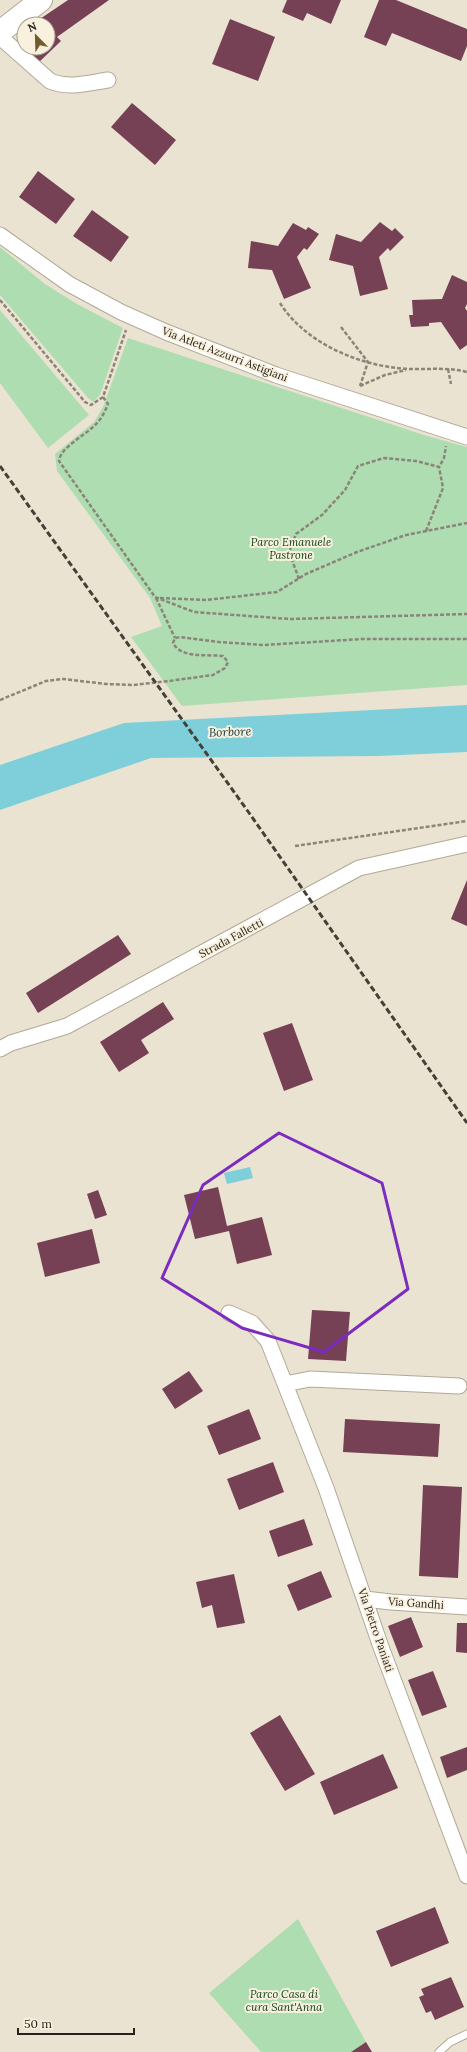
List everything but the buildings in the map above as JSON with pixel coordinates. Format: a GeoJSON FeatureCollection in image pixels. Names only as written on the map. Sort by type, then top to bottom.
{"type":"FeatureCollection","features":[{"type":"Feature","properties":{"kind":"main road"},"geometry":{"type":"LineString","coordinates":[[0,32],[41,0]]}},
{"type":"Feature","properties":{"kind":"street"},"geometry":{"type":"LineString","coordinates":[[0,37],[50,81],[57,84],[68,86],[108,80]]}},
{"type":"Feature","properties":{"kind":"street","name":"Via Atleti Azzurri Astigiani"},"geometry":{"type":"LineString","coordinates":[[0,235],[69,284],[131,317],[276,375],[467,437]]}},
{"type":"Feature","properties":{"kind":"street","name":"Strada Falletti"},"geometry":{"type":"LineString","coordinates":[[0,1049],[11,1042],[67,1026],[358,868],[467,844]]}},
{"type":"Feature","properties":{"kind":"street","name":"Via Pietro Paniati"},"geometry":{"type":"LineString","coordinates":[[229,1313],[252,1323],[268,1341],[326,1488],[365,1599],[467,1876]]}},
{"type":"Feature","properties":{"kind":"street"},"geometry":{"type":"LineString","coordinates":[[285,1384],[310,1379],[459,1386]]}},
{"type":"Feature","properties":{"kind":"street","name":"Via Gandhi"},"geometry":{"type":"LineString","coordinates":[[365,1599],[467,1607]]}},
{"type":"Feature","properties":{"kind":"lane"},"geometry":{"type":"LineString","coordinates":[[439,2052],[450,2042],[467,2034]]}},
{"type":"Feature","properties":{"kind":"path"},"geometry":{"type":"LineString","coordinates":[[0,300],[85,402],[91,405],[103,397],[131,317]]}},
{"type":"Feature","properties":{"kind":"path"},"geometry":{"type":"LineString","coordinates":[[280,303],[292,320],[314,337],[350,357],[398,368],[438,368],[467,372]]}},
{"type":"Feature","properties":{"kind":"path"},"geometry":{"type":"LineString","coordinates":[[341,327],[368,362]]}},
{"type":"Feature","properties":{"kind":"path"},"geometry":{"type":"LineString","coordinates":[[368,362],[359,388],[385,375],[410,369]]}},
{"type":"Feature","properties":{"kind":"path"},"geometry":{"type":"LineString","coordinates":[[448,369],[451,384]]}},
{"type":"Feature","properties":{"kind":"path"},"geometry":{"type":"LineString","coordinates":[[0,700],[46,681],[63,679],[106,684],[132,684],[213,675],[225,668],[228,662],[222,656],[185,654],[176,649],[173,643],[175,638],[156,597],[60,461],[63,451],[97,423],[108,404],[103,397]]}},
{"type":"Feature","properties":{"kind":"path"},"geometry":{"type":"LineString","coordinates":[[426,531],[443,488],[439,467],[444,458],[447,441]]}},
{"type":"Feature","properties":{"kind":"path"},"geometry":{"type":"LineString","coordinates":[[299,579],[288,552],[296,534],[322,515],[336,500],[345,490],[358,466],[384,458],[416,461],[439,467]]}},
{"type":"Feature","properties":{"kind":"path"},"geometry":{"type":"LineString","coordinates":[[156,597],[206,600],[277,592],[299,579],[357,552],[426,531],[467,523]]}},
{"type":"Feature","properties":{"kind":"path"},"geometry":{"type":"LineString","coordinates":[[156,597],[194,612],[290,618],[467,614]]}},
{"type":"Feature","properties":{"kind":"path"},"geometry":{"type":"LineString","coordinates":[[175,638],[180,637],[219,642],[264,644],[362,639],[467,639]]}},
{"type":"Feature","properties":{"kind":"path"},"geometry":{"type":"LineString","coordinates":[[295,846],[467,822]]}},
{"type":"Feature","properties":{"kind":"highlighted area"},"geometry":{"type":"Polygon","coordinates":[[[279,1133],[382,1183],[408,1289],[324,1352],[242,1328],[162,1278],[203,1185],[279,1133]]]}},
{"type":"Feature","properties":{"kind":"green space"},"geometry":{"type":"Polygon","coordinates":[[[0,247],[45,284],[77,304],[123,328],[100,395],[93,402],[0,295],[0,247]]]}},
{"type":"Feature","properties":{"kind":"green space"},"geometry":{"type":"Polygon","coordinates":[[[0,310],[89,415],[48,448],[0,383],[0,310]]]}},
{"type":"Feature","properties":{"kind":"green space","name":"Parco Emanuele Pastrone"},"geometry":{"type":"Polygon","coordinates":[[[128,338],[424,435],[467,447],[467,685],[182,706],[131,637],[162,626],[150,598],[57,471],[55,454],[94,422],[103,407],[128,338]]]}},
{"type":"Feature","properties":{"kind":"green space","name":"Parco Casa di cura Sant'Anna"},"geometry":{"type":"Polygon","coordinates":[[[298,1919],[366,2042],[351,2052],[261,2052],[209,1993],[298,1919]]]}},
{"type":"Feature","properties":{"kind":"water","name":"Borbore"},"geometry":{"type":"Polygon","coordinates":[[[467,705],[467,752],[379,756],[151,758],[0,810],[0,765],[124,723],[467,705]]]}},
{"type":"Feature","properties":{"kind":"water"},"geometry":{"type":"Polygon","coordinates":[[[250,1167],[253,1178],[227,1184],[224,1173],[250,1167]]]}},
{"type":"Feature","properties":{"kind":"railway"},"geometry":{"type":"LineString","coordinates":[[0,466],[247,810],[467,1123]]}}]}
